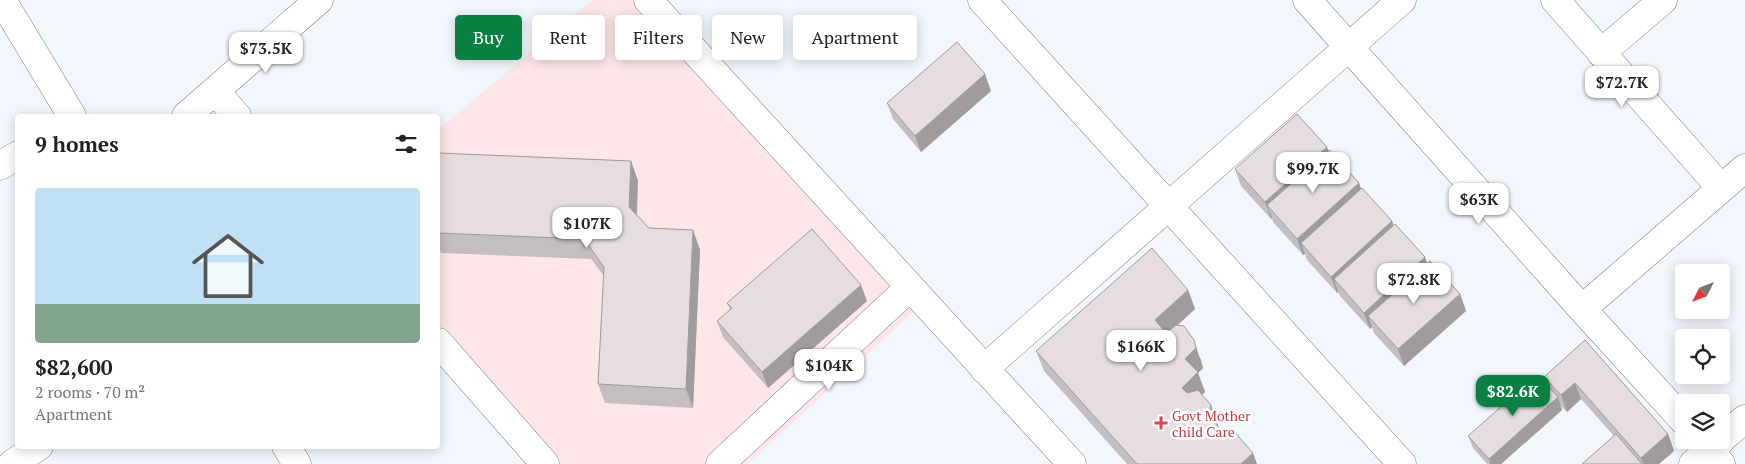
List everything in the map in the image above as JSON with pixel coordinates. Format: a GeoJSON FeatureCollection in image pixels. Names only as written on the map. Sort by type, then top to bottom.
{"type":"FeatureCollection","features":[{"type":"Feature","properties":{"kind":"street"},"geometry":{"type":"LineString","coordinates":[[2,0],[71,114]]}},
{"type":"Feature","properties":{"kind":"street"},"geometry":{"type":"LineString","coordinates":[[188,114],[319,0]]}},
{"type":"Feature","properties":{"kind":"street"},"geometry":{"type":"LineString","coordinates":[[648,0],[1072,464]]}},
{"type":"Feature","properties":{"kind":"street"},"geometry":{"type":"LineString","coordinates":[[982,0],[1402,464]]}},
{"type":"Feature","properties":{"kind":"street"},"geometry":{"type":"LineString","coordinates":[[1307,0],[1675,411]]}},
{"type":"Feature","properties":{"kind":"street"},"geometry":{"type":"LineString","coordinates":[[984,369],[1402,0]]}},
{"type":"Feature","properties":{"kind":"street"},"geometry":{"type":"LineString","coordinates":[[1555,0],[1721,188]]}},
{"type":"Feature","properties":{"kind":"street"},"geometry":{"type":"LineString","coordinates":[[1601,53],[1663,0]]}},
{"type":"Feature","properties":{"kind":"street"},"geometry":{"type":"LineString","coordinates":[[215,91],[236,114]]}},
{"type":"Feature","properties":{"kind":"street"},"geometry":{"type":"LineString","coordinates":[[0,166],[15,157]]}},
{"type":"Feature","properties":{"kind":"street"},"geometry":{"type":"LineString","coordinates":[[1582,309],[1745,168]]}},
{"type":"Feature","properties":{"kind":"street"},"geometry":{"type":"LineString","coordinates":[[720,464],[910,287]]}},
{"type":"Feature","properties":{"kind":"street"},"geometry":{"type":"LineString","coordinates":[[440,344],[545,464]]}},
{"type":"Feature","properties":{"kind":"street"},"geometry":{"type":"LineString","coordinates":[[1711,450],[1745,419]]}},
{"type":"Feature","properties":{"kind":"street"},"geometry":{"type":"LineString","coordinates":[[12,464],[34,449]]}},
{"type":"Feature","properties":{"kind":"street"},"geometry":{"type":"LineString","coordinates":[[288,449],[297,464]]}},
{"type":"Feature","properties":{"kind":"shaded area"},"geometry":{"type":"Polygon","coordinates":[[[592,0],[632,0],[646,15],[615,15],[615,60],[686,60],[913,312],[748,464],[562,464],[440,329],[440,128],[532,51],[532,60],[605,60],[605,15],[574,15],[592,0]]]}},
{"type":"Feature","properties":{"kind":"building"},"geometry":{"type":"Polygon","coordinates":[[[957,42],[985,74],[915,136],[887,103],[957,42]]]}},
{"type":"Feature","properties":{"kind":"building"},"geometry":{"type":"Polygon","coordinates":[[[1297,114],[1327,147],[1265,202],[1235,169],[1297,114]]]}},
{"type":"Feature","properties":{"kind":"building"},"geometry":{"type":"Polygon","coordinates":[[[1329,150],[1359,183],[1297,239],[1267,205],[1329,150]]]}},
{"type":"Feature","properties":{"kind":"building"},"geometry":{"type":"Polygon","coordinates":[[[440,153],[631,161],[629,207],[649,228],[693,230],[686,389],[598,384],[604,267],[584,239],[440,233],[440,153]]]}},
{"type":"Feature","properties":{"kind":"building"},"geometry":{"type":"Polygon","coordinates":[[[1362,188],[1392,221],[1331,277],[1301,243],[1362,188]]]}},
{"type":"Feature","properties":{"kind":"building"},"geometry":{"type":"Polygon","coordinates":[[[1395,224],[1425,257],[1364,313],[1334,279],[1395,224]]]}},
{"type":"Feature","properties":{"kind":"building"},"geometry":{"type":"Polygon","coordinates":[[[812,229],[861,285],[762,372],[717,321],[732,308],[727,303],[812,229]]]}},
{"type":"Feature","properties":{"kind":"building"},"geometry":{"type":"Polygon","coordinates":[[[1152,248],[1188,290],[1155,320],[1166,333],[1176,325],[1184,326],[1194,340],[1196,348],[1185,359],[1198,372],[1182,388],[1187,393],[1198,390],[1211,405],[1208,416],[1225,434],[1231,428],[1253,453],[1241,464],[1137,464],[1036,351],[1152,248]]]}},
{"type":"Feature","properties":{"kind":"building"},"geometry":{"type":"Polygon","coordinates":[[[1430,261],[1460,294],[1398,349],[1368,316],[1430,261]]]}},
{"type":"Feature","properties":{"kind":"building"},"geometry":{"type":"Polygon","coordinates":[[[1585,340],[1668,434],[1641,458],[1575,383],[1561,395],[1544,377],[1585,340]]]}},
{"type":"Feature","properties":{"kind":"building"},"geometry":{"type":"Polygon","coordinates":[[[1537,375],[1558,397],[1489,459],[1468,436],[1537,375]]]}},
{"type":"Feature","properties":{"kind":"building"},"geometry":{"type":"Polygon","coordinates":[[[1616,434],[1642,464],[1582,464],[1616,434]]]}},
{"type":"Feature","properties":{"kind":"place","name":"Govt Mother child Care"},"geometry":{"type":"Point","coordinates":[1161,423]}}]}
